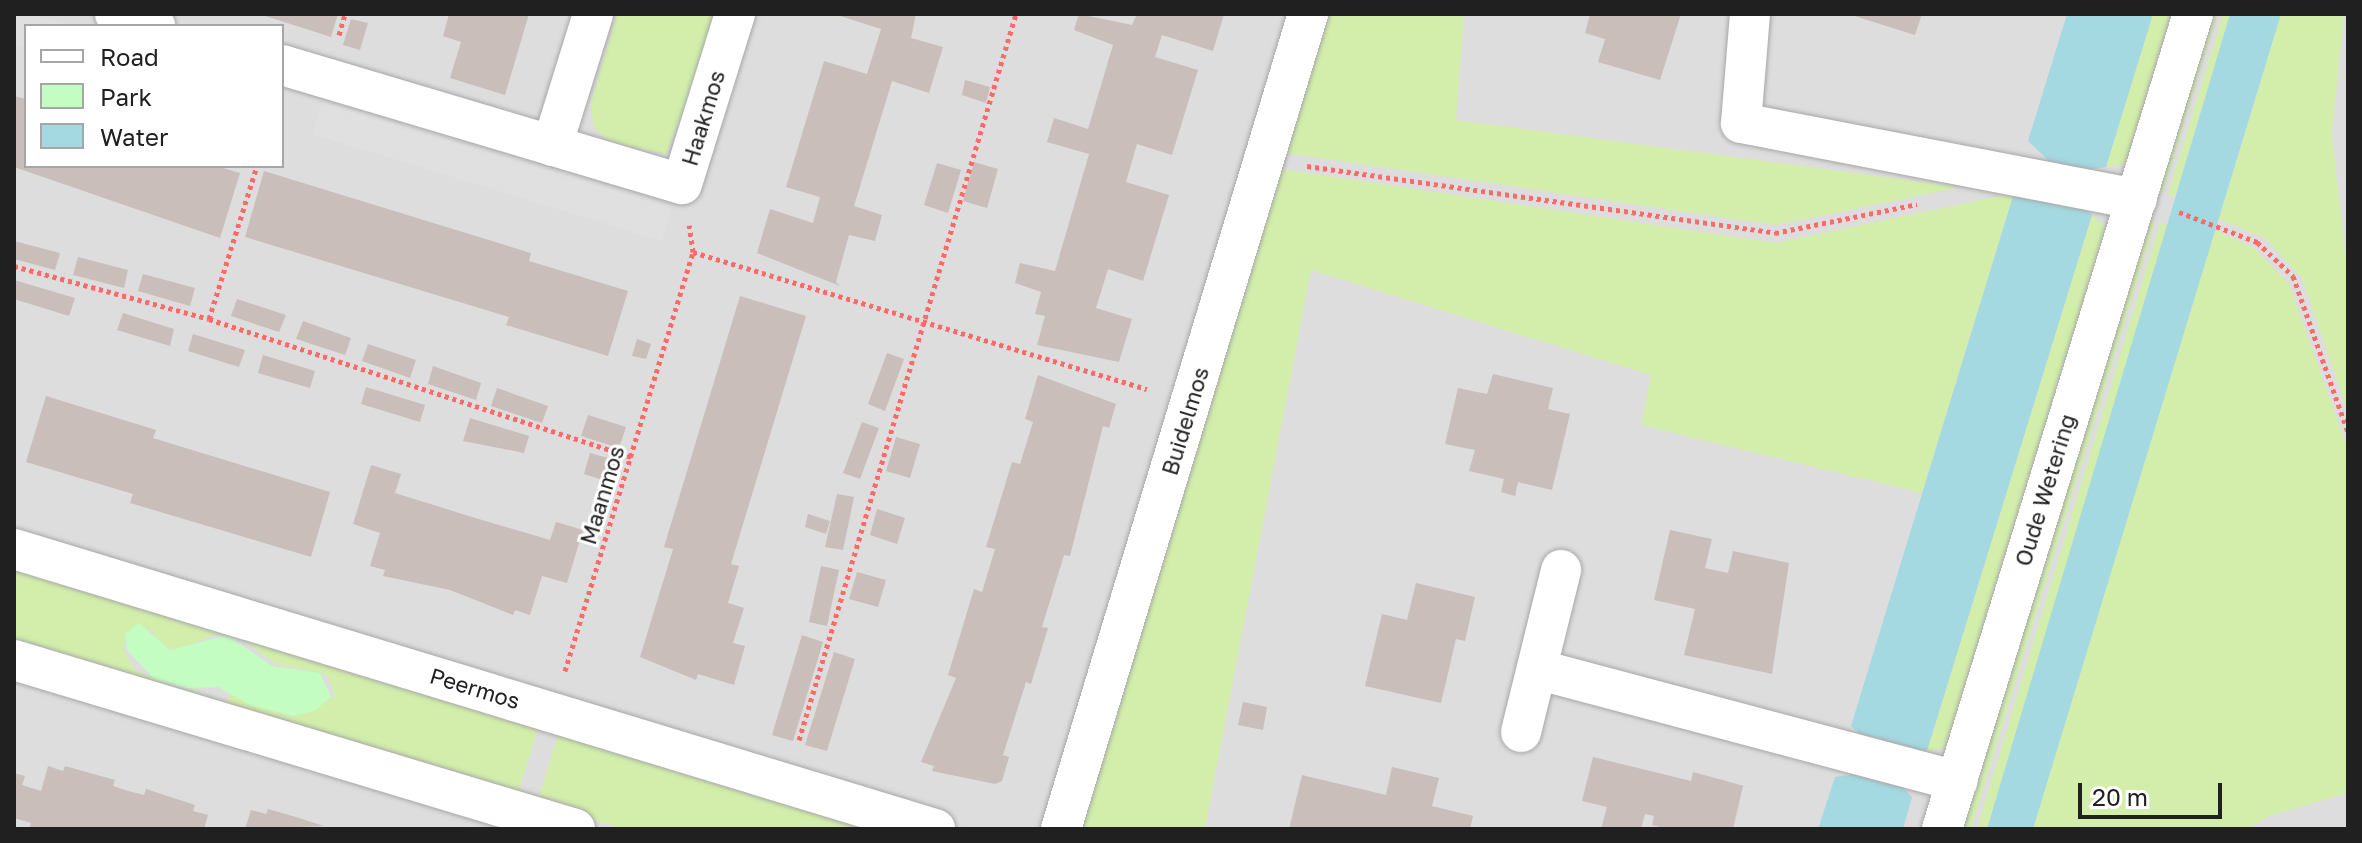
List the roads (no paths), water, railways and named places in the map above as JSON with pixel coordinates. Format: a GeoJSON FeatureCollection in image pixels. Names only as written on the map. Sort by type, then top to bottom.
{"type":"FeatureCollection","features":[{"type":"Feature","properties":{"kind":"street"},"geometry":{"type":"LineString","coordinates":[[115,14],[148,24]]}},
{"type":"Feature","properties":{"kind":"street"},"geometry":{"type":"LineString","coordinates":[[552,146],[593,14]]}},
{"type":"Feature","properties":{"kind":"street","name":"Haakmos"},"geometry":{"type":"LineString","coordinates":[[284,66],[682,184],[735,14]]}},
{"type":"Feature","properties":{"kind":"street","name":"Buidelmos"},"geometry":{"type":"LineString","coordinates":[[1061,829],[1308,14]]}},
{"type":"Feature","properties":{"kind":"street"},"geometry":{"type":"LineString","coordinates":[[1750,14],[1741,123],[2019,173],[2153,204]]}},
{"type":"Feature","properties":{"kind":"street","name":"Oude Wetering"},"geometry":{"type":"LineString","coordinates":[[1942,829],[2153,204],[2193,14]]}},
{"type":"Feature","properties":{"kind":"street","name":"Peermos"},"geometry":{"type":"LineString","coordinates":[[14,549],[935,829]]}},
{"type":"Feature","properties":{"kind":"street"},"geometry":{"type":"LineString","coordinates":[[1521,732],[1540,670],[1561,570]]}},
{"type":"Feature","properties":{"kind":"street"},"geometry":{"type":"LineString","coordinates":[[14,660],[575,829]]}},
{"type":"Feature","properties":{"kind":"street"},"geometry":{"type":"LineString","coordinates":[[1540,670],[1957,781]]}},
{"type":"Feature","properties":{"kind":"water"},"geometry":{"type":"Polygon","coordinates":[[[2067,14],[2153,14],[2106,167],[2080,171],[2073,197],[2092,215],[1927,751],[1903,755],[1896,781],[1912,797],[1903,829],[1818,829],[1835,777],[1863,773],[1872,745],[1851,726],[2014,193],[2040,189],[2048,160],[2028,141],[2067,14]]]}},
{"type":"Feature","properties":{"kind":"water"},"geometry":{"type":"Polygon","coordinates":[[[2230,14],[2281,14],[2033,829],[1987,829],[2230,14]]]}}]}
